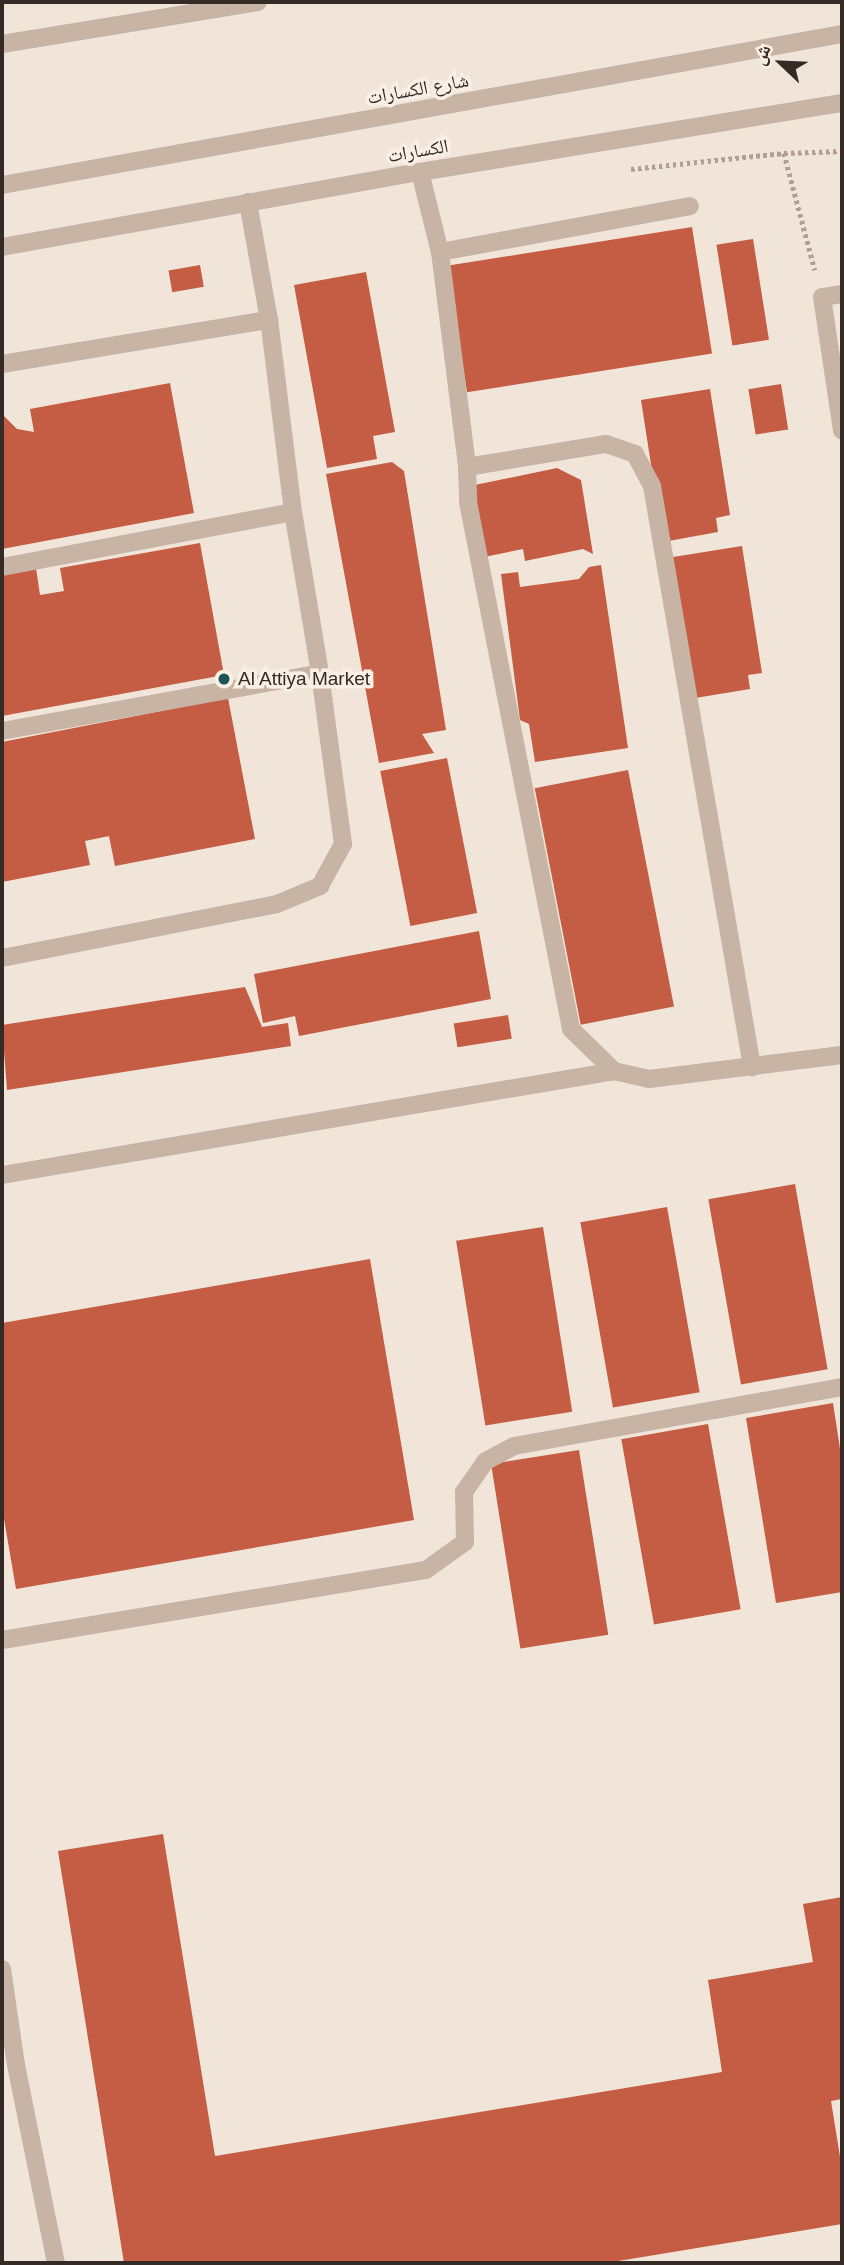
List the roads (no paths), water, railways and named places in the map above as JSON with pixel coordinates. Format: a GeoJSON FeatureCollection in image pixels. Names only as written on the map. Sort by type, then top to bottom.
{"type":"FeatureCollection","features":[{"type":"Feature","properties":{"kind":"street"},"geometry":{"type":"LineString","coordinates":[[2,44],[258,2]]}},
{"type":"Feature","properties":{"kind":"street"},"geometry":{"type":"LineString","coordinates":[[2,30],[41,37]]}},
{"type":"Feature","properties":{"kind":"street","name":"شارع الكسارات"},"geometry":{"type":"LineString","coordinates":[[2,185],[842,34]]}},
{"type":"Feature","properties":{"kind":"street","name":"الكسارات"},"geometry":{"type":"LineString","coordinates":[[2,247],[420,172],[842,103]]}},
{"type":"Feature","properties":{"kind":"street"},"geometry":{"type":"LineString","coordinates":[[420,172],[440,252],[467,467],[468,502],[571,1029],[614,1071]]}},
{"type":"Feature","properties":{"kind":"street"},"geometry":{"type":"LineString","coordinates":[[2,958],[277,904],[320,886],[343,844],[320,673],[293,512],[269,320],[248,202]]}},
{"type":"Feature","properties":{"kind":"street"},"geometry":{"type":"LineString","coordinates":[[440,252],[690,206]]}},
{"type":"Feature","properties":{"kind":"street"},"geometry":{"type":"LineString","coordinates":[[842,294],[822,297],[842,431]]}},
{"type":"Feature","properties":{"kind":"street"},"geometry":{"type":"LineString","coordinates":[[2,363],[269,320]]}},
{"type":"Feature","properties":{"kind":"street"},"geometry":{"type":"LineString","coordinates":[[467,467],[606,444],[635,454],[652,486],[752,1067]]}},
{"type":"Feature","properties":{"kind":"street"},"geometry":{"type":"LineString","coordinates":[[2,567],[293,512]]}},
{"type":"Feature","properties":{"kind":"street"},"geometry":{"type":"LineString","coordinates":[[2,731],[320,673]]}},
{"type":"Feature","properties":{"kind":"street"},"geometry":{"type":"LineString","coordinates":[[2,1175],[614,1071],[649,1079],[842,1055]]}},
{"type":"Feature","properties":{"kind":"street"},"geometry":{"type":"LineString","coordinates":[[2,1640],[426,1570],[466,1542],[464,1492],[486,1461],[514,1446],[842,1387]]}},
{"type":"Feature","properties":{"kind":"street"},"geometry":{"type":"LineString","coordinates":[[2,1969],[16,2065],[56,2263]]}},
{"type":"Feature","properties":{"kind":"place","name":"Al Attiya Market"},"geometry":{"type":"Point","coordinates":[224,679]}}]}
